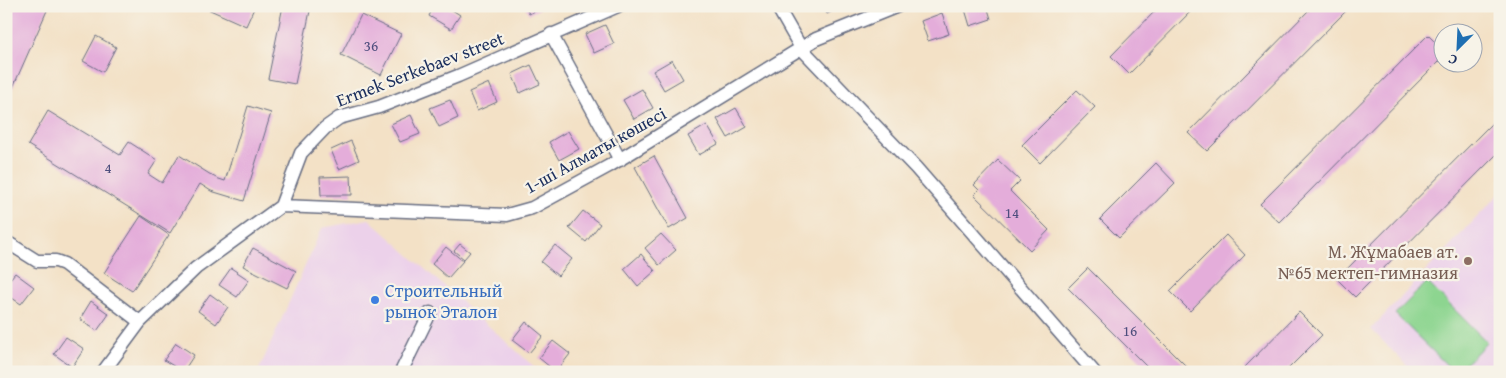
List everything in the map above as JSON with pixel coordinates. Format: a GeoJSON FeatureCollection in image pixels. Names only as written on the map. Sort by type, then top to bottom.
{"type":"FeatureCollection","features":[{"type":"Feature","properties":{"kind":"street","name":"Ermek Serkebaev street"},"geometry":{"type":"LineString","coordinates":[[281,206],[301,153],[325,128],[339,118],[379,107],[618,6]]}},
{"type":"Feature","properties":{"kind":"street"},"geometry":{"type":"LineString","coordinates":[[777,6],[801,48],[916,168],[1094,372]]}},
{"type":"Feature","properties":{"kind":"street","name":"1-ші Алматы көшесі"},"geometry":{"type":"LineString","coordinates":[[281,206],[506,215],[532,208],[620,160],[816,38],[898,6]]}},
{"type":"Feature","properties":{"kind":"street"},"geometry":{"type":"LineString","coordinates":[[551,34],[620,160]]}},
{"type":"Feature","properties":{"kind":"street"},"geometry":{"type":"LineString","coordinates":[[103,372],[140,322],[196,268],[281,206]]}},
{"type":"Feature","properties":{"kind":"street"},"geometry":{"type":"LineString","coordinates":[[8,244],[38,261],[56,261],[64,264],[140,322]]}},
{"type":"Feature","properties":{"kind":"street"},"geometry":{"type":"LineString","coordinates":[[401,372],[430,313]]}},
{"type":"Feature","properties":{"kind":"shaded area","name":"М. Жұмабаев ат. №65 мектеп-гимназия"},"geometry":{"type":"Polygon","coordinates":[[[1500,193],[1500,372],[1413,372],[1371,329],[1500,193]]]}},
{"type":"Feature","properties":{"kind":"shaded area","name":"Строительный рынок Эталон"},"geometry":{"type":"Polygon","coordinates":[[[369,219],[540,372],[258,372],[322,228],[369,219]]]}},
{"type":"Feature","properties":{"kind":"green space"},"geometry":{"type":"Polygon","coordinates":[[[1427,282],[1487,342],[1458,372],[1454,372],[1395,314],[1427,282]]]}},
{"type":"Feature","properties":{"kind":"building"},"geometry":{"type":"Polygon","coordinates":[[[6,6],[49,6],[6,103],[6,6]]]}},
{"type":"Feature","properties":{"kind":"building"},"geometry":{"type":"Polygon","coordinates":[[[201,6],[255,6],[246,26],[201,6]]]}},
{"type":"Feature","properties":{"kind":"building"},"geometry":{"type":"Polygon","coordinates":[[[283,6],[311,6],[295,84],[268,79],[283,6]]]}},
{"type":"Feature","properties":{"kind":"building"},"geometry":{"type":"Polygon","coordinates":[[[434,6],[446,6],[460,15],[451,29],[429,16],[434,6]]]}},
{"type":"Feature","properties":{"kind":"building"},"geometry":{"type":"Polygon","coordinates":[[[525,6],[545,6],[529,14],[525,6]]]}},
{"type":"Feature","properties":{"kind":"building"},"geometry":{"type":"Polygon","coordinates":[[[823,6],[842,6],[827,14],[823,6]]]}},
{"type":"Feature","properties":{"kind":"building"},"geometry":{"type":"Polygon","coordinates":[[[964,6],[987,6],[991,19],[970,26],[964,6]]]}},
{"type":"Feature","properties":{"kind":"building"},"geometry":{"type":"Polygon","coordinates":[[[1160,6],[1196,6],[1129,74],[1111,56],[1160,6]]]}},
{"type":"Feature","properties":{"kind":"building"},"geometry":{"type":"Polygon","coordinates":[[[1313,6],[1351,6],[1207,151],[1188,133],[1313,6]]]}},
{"type":"Feature","properties":{"kind":"building"},"geometry":{"type":"Polygon","coordinates":[[[942,13],[949,34],[928,41],[921,21],[942,13]]]}},
{"type":"Feature","properties":{"kind":"building"},"geometry":{"type":"Polygon","coordinates":[[[361,15],[401,34],[381,75],[341,55],[361,15]]]}},
{"type":"Feature","properties":{"kind":"building"},"geometry":{"type":"Polygon","coordinates":[[[605,25],[614,44],[594,53],[585,34],[605,25]]]}},
{"type":"Feature","properties":{"kind":"building"},"geometry":{"type":"Polygon","coordinates":[[[1428,35],[1434,41],[1434,66],[1279,222],[1260,204],[1428,35]]]}},
{"type":"Feature","properties":{"kind":"building"},"geometry":{"type":"Polygon","coordinates":[[[96,36],[116,47],[103,72],[83,61],[96,36]]]}},
{"type":"Feature","properties":{"kind":"building"},"geometry":{"type":"Polygon","coordinates":[[[672,60],[683,79],[664,90],[653,71],[672,60]]]}},
{"type":"Feature","properties":{"kind":"building"},"geometry":{"type":"Polygon","coordinates":[[[531,65],[540,84],[520,93],[512,74],[531,65]]]}},
{"type":"Feature","properties":{"kind":"building"},"geometry":{"type":"Polygon","coordinates":[[[489,83],[497,102],[477,111],[469,92],[489,83]]]}},
{"type":"Feature","properties":{"kind":"building"},"geometry":{"type":"Polygon","coordinates":[[[642,89],[653,108],[634,119],[623,100],[642,89]]]}},
{"type":"Feature","properties":{"kind":"building"},"geometry":{"type":"Polygon","coordinates":[[[1077,90],[1095,107],[1040,163],[1022,145],[1077,90]]]}},
{"type":"Feature","properties":{"kind":"building"},"geometry":{"type":"Polygon","coordinates":[[[450,100],[458,118],[439,127],[430,108],[450,100]]]}},
{"type":"Feature","properties":{"kind":"building"},"geometry":{"type":"Polygon","coordinates":[[[248,106],[271,113],[244,201],[211,191],[200,184],[170,233],[28,145],[48,111],[120,155],[129,142],[157,160],[148,174],[162,183],[179,155],[216,178],[225,181],[248,106]]]}},
{"type":"Feature","properties":{"kind":"building"},"geometry":{"type":"Polygon","coordinates":[[[736,108],[747,127],[728,138],[717,119],[736,108]]]}},
{"type":"Feature","properties":{"kind":"building"},"geometry":{"type":"Polygon","coordinates":[[[411,115],[420,134],[400,142],[391,124],[411,115]]]}},
{"type":"Feature","properties":{"kind":"building"},"geometry":{"type":"Polygon","coordinates":[[[1500,115],[1500,151],[1355,297],[1337,279],[1500,115]]]}},
{"type":"Feature","properties":{"kind":"building"},"geometry":{"type":"Polygon","coordinates":[[[707,125],[718,144],[699,155],[688,136],[707,125]]]}},
{"type":"Feature","properties":{"kind":"building"},"geometry":{"type":"Polygon","coordinates":[[[568,131],[579,149],[559,160],[549,142],[568,131]]]}},
{"type":"Feature","properties":{"kind":"building"},"geometry":{"type":"Polygon","coordinates":[[[351,141],[359,160],[339,169],[331,150],[351,141]]]}},
{"type":"Feature","properties":{"kind":"building"},"geometry":{"type":"Polygon","coordinates":[[[654,156],[688,218],[669,229],[635,167],[654,156]]]}},
{"type":"Feature","properties":{"kind":"building"},"geometry":{"type":"Polygon","coordinates":[[[998,160],[1020,181],[1010,191],[1049,230],[1030,250],[974,195],[979,190],[974,185],[998,160]]]}},
{"type":"Feature","properties":{"kind":"building"},"geometry":{"type":"Polygon","coordinates":[[[1156,163],[1175,183],[1119,238],[1100,219],[1156,163]]]}},
{"type":"Feature","properties":{"kind":"building"},"geometry":{"type":"Polygon","coordinates":[[[351,176],[352,195],[321,195],[320,177],[351,176]]]}},
{"type":"Feature","properties":{"kind":"building"},"geometry":{"type":"Polygon","coordinates":[[[583,211],[600,224],[586,242],[569,228],[583,211]]]}},
{"type":"Feature","properties":{"kind":"building"},"geometry":{"type":"Polygon","coordinates":[[[141,216],[169,235],[132,291],[104,273],[141,216]]]}},
{"type":"Feature","properties":{"kind":"building"},"geometry":{"type":"Polygon","coordinates":[[[661,234],[676,250],[659,265],[645,248],[661,234]]]}},
{"type":"Feature","properties":{"kind":"building"},"geometry":{"type":"Polygon","coordinates":[[[1226,235],[1245,255],[1190,311],[1170,291],[1226,235]]]}},
{"type":"Feature","properties":{"kind":"building"},"geometry":{"type":"Polygon","coordinates":[[[460,244],[470,252],[464,259],[454,251],[460,244]]]}},
{"type":"Feature","properties":{"kind":"building"},"geometry":{"type":"Polygon","coordinates":[[[555,245],[572,259],[558,276],[541,262],[555,245]]]}},
{"type":"Feature","properties":{"kind":"building"},"geometry":{"type":"Polygon","coordinates":[[[446,247],[463,261],[448,278],[432,264],[446,247]]]}},
{"type":"Feature","properties":{"kind":"building"},"geometry":{"type":"Polygon","coordinates":[[[253,248],[296,271],[287,288],[243,266],[253,248]]]}},
{"type":"Feature","properties":{"kind":"building"},"geometry":{"type":"Polygon","coordinates":[[[641,254],[655,271],[638,286],[624,269],[641,254]]]}},
{"type":"Feature","properties":{"kind":"building"},"geometry":{"type":"Polygon","coordinates":[[[231,268],[249,280],[237,297],[219,285],[231,268]]]}},
{"type":"Feature","properties":{"kind":"building"},"geometry":{"type":"Polygon","coordinates":[[[1088,268],[1192,372],[1152,372],[1068,288],[1088,268]]]}},
{"type":"Feature","properties":{"kind":"building"},"geometry":{"type":"Polygon","coordinates":[[[15,273],[34,287],[21,304],[6,294],[6,284],[15,273]]]}},
{"type":"Feature","properties":{"kind":"building"},"geometry":{"type":"Polygon","coordinates":[[[210,294],[228,307],[216,324],[198,311],[210,294]]]}},
{"type":"Feature","properties":{"kind":"building"},"geometry":{"type":"Polygon","coordinates":[[[91,301],[109,314],[97,331],[80,319],[91,301]]]}},
{"type":"Feature","properties":{"kind":"building"},"geometry":{"type":"Polygon","coordinates":[[[1299,312],[1322,335],[1285,372],[1248,372],[1244,368],[1299,312]]]}},
{"type":"Feature","properties":{"kind":"building"},"geometry":{"type":"Polygon","coordinates":[[[526,322],[543,336],[529,353],[512,340],[526,322]]]}},
{"type":"Feature","properties":{"kind":"building"},"geometry":{"type":"Polygon","coordinates":[[[66,337],[84,349],[72,367],[54,354],[66,337]]]}},
{"type":"Feature","properties":{"kind":"building"},"geometry":{"type":"Polygon","coordinates":[[[553,341],[570,354],[556,372],[539,358],[553,341]]]}},
{"type":"Feature","properties":{"kind":"building"},"geometry":{"type":"Polygon","coordinates":[[[176,343],[194,355],[183,372],[164,360],[176,343]]]}},
{"type":"Feature","properties":{"kind":"place","name":"М. Жұмабаев ат. №65 мектеп-гимназия"},"geometry":{"type":"Point","coordinates":[1468,261]}},
{"type":"Feature","properties":{"kind":"place","name":"Строительный рынок Эталон"},"geometry":{"type":"Point","coordinates":[375,300]}}]}
